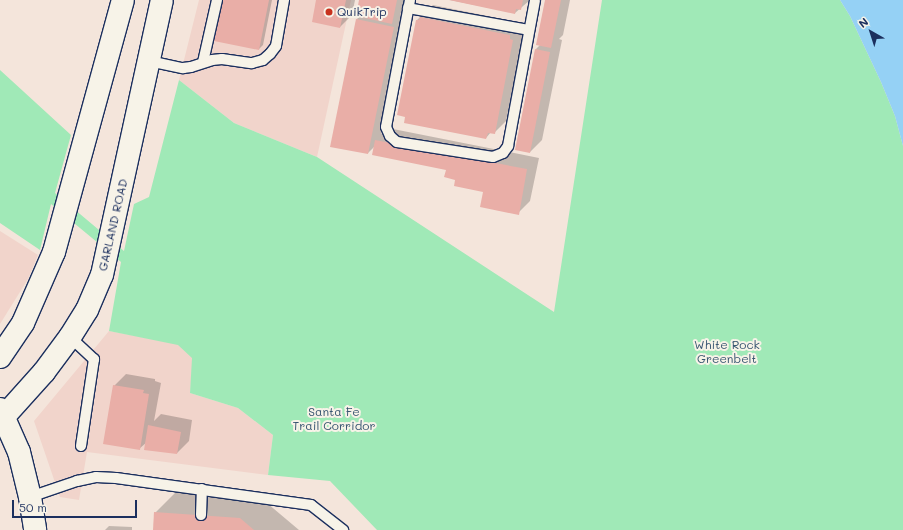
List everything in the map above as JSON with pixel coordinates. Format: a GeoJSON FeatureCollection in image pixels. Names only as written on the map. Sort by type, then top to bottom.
{"type":"FeatureCollection","features":[{"type":"Feature","properties":{"kind":"main road"},"geometry":{"type":"LineString","coordinates":[[0,357],[23,323],[54,252],[124,0]]}},
{"type":"Feature","properties":{"kind":"main road","name":"GARLAND ROAD"},"geometry":{"type":"LineString","coordinates":[[2,416],[44,372],[70,337],[87,310],[102,275],[162,0]]}},
{"type":"Feature","properties":{"kind":"main road"},"geometry":{"type":"LineString","coordinates":[[2,416],[19,452],[30,497],[34,530]]}},
{"type":"Feature","properties":{"kind":"lane"},"geometry":{"type":"LineString","coordinates":[[203,62],[216,0]]}},
{"type":"Feature","properties":{"kind":"lane"},"geometry":{"type":"LineString","coordinates":[[149,61],[183,68],[191,67],[203,62],[222,59],[252,63],[263,60],[276,46],[284,0]]}},
{"type":"Feature","properties":{"kind":"lane"},"geometry":{"type":"LineString","coordinates":[[529,30],[409,4],[386,126],[390,136],[397,142],[485,156],[498,156],[503,153],[509,142],[535,0]]}},
{"type":"Feature","properties":{"kind":"lane"},"geometry":{"type":"LineString","coordinates":[[70,337],[94,359],[81,446]]}},
{"type":"Feature","properties":{"kind":"lane"},"geometry":{"type":"LineString","coordinates":[[30,497],[78,481],[96,477],[116,478],[311,505],[343,530]]}},
{"type":"Feature","properties":{"kind":"lane"},"geometry":{"type":"LineString","coordinates":[[201,515],[202,489]]}},
{"type":"Feature","properties":{"kind":"shaded area"},"geometry":{"type":"Polygon","coordinates":[[[199,0],[351,0],[317,157],[234,123],[179,80],[199,0]]]}},
{"type":"Feature","properties":{"kind":"shaded area"},"geometry":{"type":"Polygon","coordinates":[[[0,231],[38,255],[28,279],[0,324],[0,231]]]}},
{"type":"Feature","properties":{"kind":"shaded area"},"geometry":{"type":"Polygon","coordinates":[[[109,331],[178,344],[193,358],[190,393],[238,408],[273,435],[268,475],[87,452],[79,500],[60,497],[34,421],[109,331]]]}},
{"type":"Feature","properties":{"kind":"green space","name":"White Rock Greenbelt"},"geometry":{"type":"Polygon","coordinates":[[[602,0],[840,0],[850,16],[895,116],[903,146],[903,530],[377,530],[330,481],[268,475],[273,435],[238,408],[190,393],[192,358],[178,345],[109,331],[121,262],[51,204],[40,250],[0,223],[0,70],[71,135],[55,193],[124,251],[134,204],[149,197],[179,80],[234,123],[317,157],[554,312],[602,0]]]}},
{"type":"Feature","properties":{"kind":"water"},"geometry":{"type":"Polygon","coordinates":[[[840,0],[903,0],[903,146],[895,116],[881,82],[850,16],[840,0]]]}},
{"type":"Feature","properties":{"kind":"building"},"geometry":{"type":"Polygon","coordinates":[[[222,0],[269,0],[259,50],[214,41],[222,0]]]}},
{"type":"Feature","properties":{"kind":"building","name":"QuikTrip"},"geometry":{"type":"Polygon","coordinates":[[[316,0],[346,0],[340,28],[312,22],[316,0]]]}},
{"type":"Feature","properties":{"kind":"building"},"geometry":{"type":"Polygon","coordinates":[[[359,0],[397,0],[392,24],[356,16],[359,0]]]}},
{"type":"Feature","properties":{"kind":"building"},"geometry":{"type":"Polygon","coordinates":[[[449,0],[523,0],[521,10],[516,9],[515,14],[449,0]]]}},
{"type":"Feature","properties":{"kind":"building"},"geometry":{"type":"Polygon","coordinates":[[[545,0],[561,0],[551,48],[536,45],[545,0]]]}},
{"type":"Feature","properties":{"kind":"building"},"geometry":{"type":"Polygon","coordinates":[[[420,17],[510,35],[510,39],[513,40],[495,134],[488,133],[486,139],[404,123],[405,117],[397,115],[416,20],[419,20],[420,17]]]}},
{"type":"Feature","properties":{"kind":"building"},"geometry":{"type":"Polygon","coordinates":[[[356,19],[394,27],[368,154],[330,147],[356,19]]]}},
{"type":"Feature","properties":{"kind":"building"},"geometry":{"type":"Polygon","coordinates":[[[535,49],[550,52],[530,153],[515,150],[535,49]]]}},
{"type":"Feature","properties":{"kind":"building"},"geometry":{"type":"Polygon","coordinates":[[[375,140],[527,169],[519,215],[480,207],[483,192],[454,186],[455,180],[444,177],[446,170],[372,155],[375,140]]]}},
{"type":"Feature","properties":{"kind":"building"},"geometry":{"type":"Polygon","coordinates":[[[113,385],[144,390],[143,393],[149,394],[140,450],[103,444],[113,385]]]}},
{"type":"Feature","properties":{"kind":"building"},"geometry":{"type":"Polygon","coordinates":[[[148,425],[181,432],[177,454],[144,450],[148,425]]]}},
{"type":"Feature","properties":{"kind":"building"},"geometry":{"type":"Polygon","coordinates":[[[154,512],[240,518],[254,530],[153,530],[154,512]]]}},
{"type":"Feature","properties":{"kind":"place","name":"QuikTrip"},"geometry":{"type":"Point","coordinates":[329,12]}},
{"type":"Feature","properties":{"kind":"park label","name":"Santa Fe Trail Corridor"},"geometry":{"type":"Point","coordinates":[334,419]}}]}
